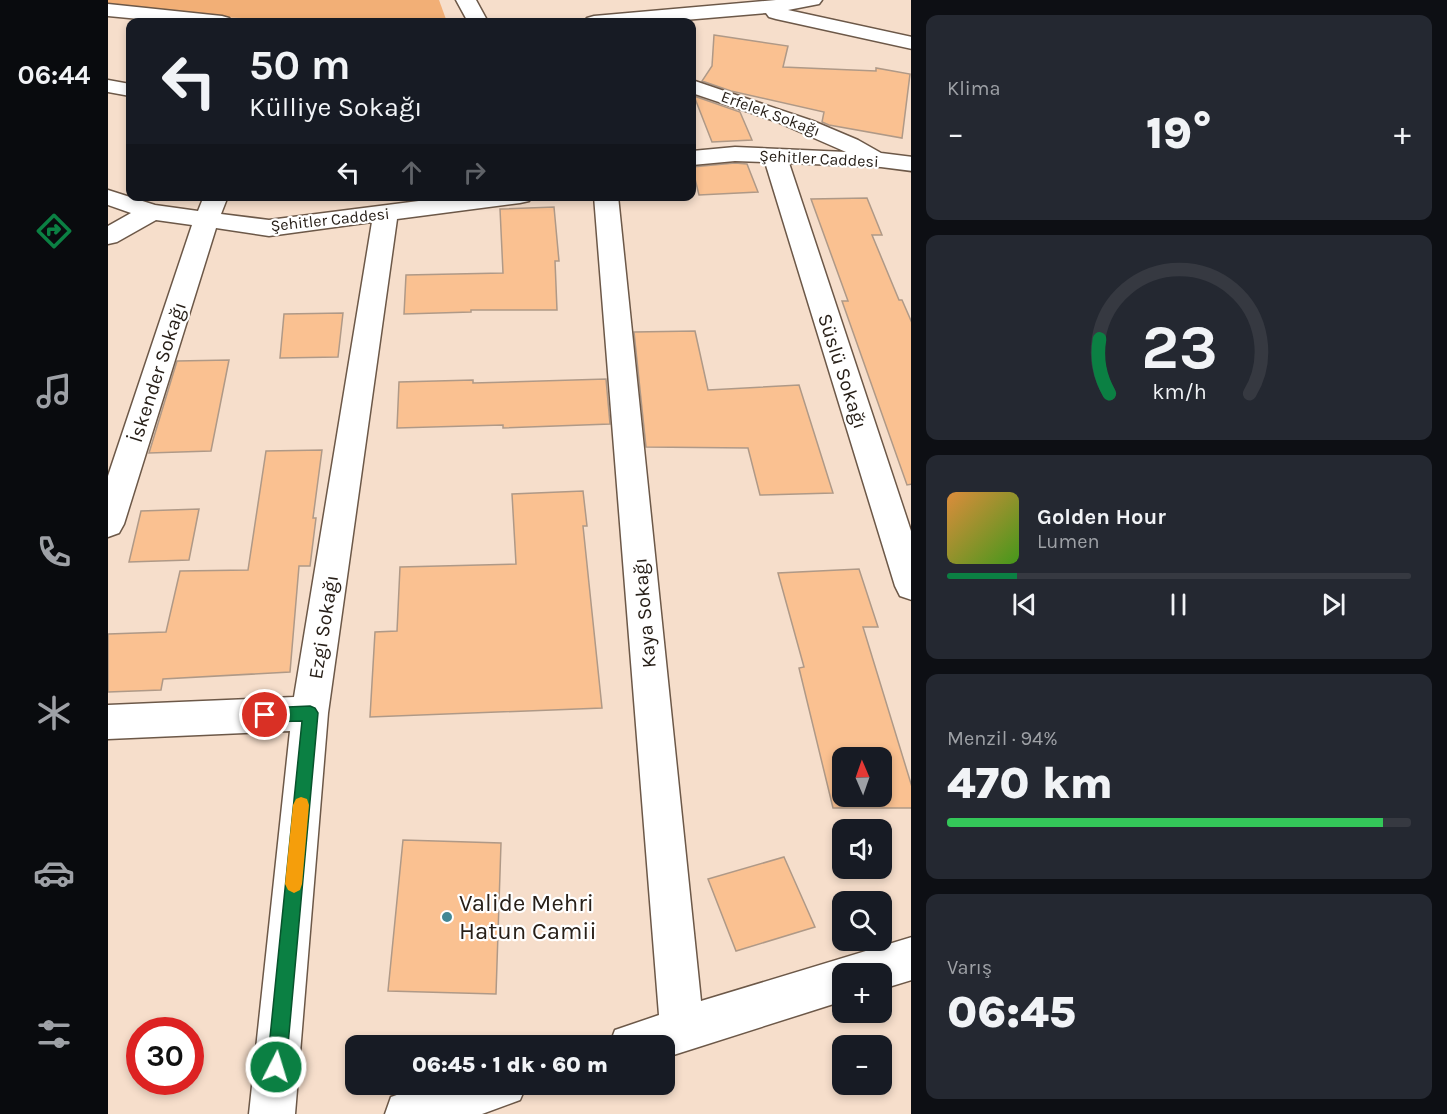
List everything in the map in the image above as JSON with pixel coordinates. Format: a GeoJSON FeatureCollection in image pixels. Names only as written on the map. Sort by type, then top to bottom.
{"type":"FeatureCollection","features":[{"type":"Feature","properties":{"kind":"street"},"geometry":{"type":"LineString","coordinates":[[466,0],[476,18]]}},
{"type":"Feature","properties":{"kind":"street"},"geometry":{"type":"LineString","coordinates":[[644,18],[756,9],[812,0]]}},
{"type":"Feature","properties":{"kind":"street"},"geometry":{"type":"LineString","coordinates":[[756,9],[911,43]]}},
{"type":"Feature","properties":{"kind":"street"},"geometry":{"type":"LineString","coordinates":[[108,10],[184,18]]}},
{"type":"Feature","properties":{"kind":"street"},"geometry":{"type":"LineString","coordinates":[[108,86],[126,89]]}},
{"type":"Feature","properties":{"kind":"street","name":"Erfelek Sokağı"},"geometry":{"type":"LineString","coordinates":[[696,87],[755,105],[833,135],[881,160]]}},
{"type":"Feature","properties":{"kind":"street","name":"Şehitler Caddesi"},"geometry":{"type":"LineString","coordinates":[[696,158],[735,154],[881,160],[911,164]]}},
{"type":"Feature","properties":{"kind":"street","name":"Süslü Sokağı"},"geometry":{"type":"LineString","coordinates":[[775,156],[911,583]]}},
{"type":"Feature","properties":{"kind":"street","name":"Şehitler Caddesi"},"geometry":{"type":"LineString","coordinates":[[108,197],[152,212],[211,208],[269,228],[480,201]]}},
{"type":"Feature","properties":{"kind":"street","name":"Kaya Sokağı"},"geometry":{"type":"LineString","coordinates":[[606,201],[682,1029]]}},
{"type":"Feature","properties":{"kind":"street","name":"İskender Sokağı"},"geometry":{"type":"LineString","coordinates":[[108,524],[211,208]]}},
{"type":"Feature","properties":{"kind":"street"},"geometry":{"type":"LineString","coordinates":[[108,236],[152,212]]}},
{"type":"Feature","properties":{"kind":"street","name":"Ezgi Sokağı"},"geometry":{"type":"LineString","coordinates":[[272,1114],[310,713],[386,213]]}},
{"type":"Feature","properties":{"kind":"street"},"geometry":{"type":"LineString","coordinates":[[108,722],[310,713]]}},
{"type":"Feature","properties":{"kind":"street"},"geometry":{"type":"LineString","coordinates":[[892,964],[911,958]]}},
{"type":"Feature","properties":{"kind":"street"},"geometry":{"type":"LineString","coordinates":[[664,1035],[832,982]]}},
{"type":"Feature","properties":{"kind":"street"},"geometry":{"type":"LineString","coordinates":[[408,1114],[469,1095]]}},
{"type":"Feature","properties":{"kind":"shaded area"},"geometry":{"type":"Polygon","coordinates":[[[108,0],[439,0],[446,18],[213,17],[108,4],[108,0]]]}},
{"type":"Feature","properties":{"kind":"building"},"geometry":{"type":"Polygon","coordinates":[[[714,35],[788,46],[783,67],[876,71],[876,68],[910,74],[902,138],[829,125],[822,122],[824,112],[731,91],[702,81],[712,66],[714,35]]]}},
{"type":"Feature","properties":{"kind":"building"},"geometry":{"type":"Polygon","coordinates":[[[696,97],[740,112],[752,140],[712,142],[696,97]]]}},
{"type":"Feature","properties":{"kind":"building"},"geometry":{"type":"Polygon","coordinates":[[[747,164],[758,192],[699,195],[696,167],[747,164]]]}},
{"type":"Feature","properties":{"kind":"building"},"geometry":{"type":"Polygon","coordinates":[[[867,198],[882,235],[872,235],[899,300],[902,300],[911,321],[911,484],[907,485],[842,301],[848,301],[811,199],[867,198]]]}},
{"type":"Feature","properties":{"kind":"building"},"geometry":{"type":"Polygon","coordinates":[[[554,207],[559,261],[555,261],[557,310],[471,310],[471,312],[404,314],[406,275],[503,273],[500,209],[554,207]]]}},
{"type":"Feature","properties":{"kind":"building"},"geometry":{"type":"Polygon","coordinates":[[[343,313],[338,357],[280,358],[284,314],[343,313]]]}},
{"type":"Feature","properties":{"kind":"building"},"geometry":{"type":"Polygon","coordinates":[[[695,331],[708,390],[799,385],[833,493],[760,495],[748,448],[646,447],[634,332],[695,331]]]}},
{"type":"Feature","properties":{"kind":"building"},"geometry":{"type":"Polygon","coordinates":[[[229,360],[211,451],[149,453],[177,361],[229,360]]]}},
{"type":"Feature","properties":{"kind":"building"},"geometry":{"type":"Polygon","coordinates":[[[606,379],[610,424],[503,428],[503,425],[397,428],[399,382],[473,380],[473,383],[606,379]]]}},
{"type":"Feature","properties":{"kind":"building"},"geometry":{"type":"Polygon","coordinates":[[[322,450],[313,518],[316,518],[310,566],[299,566],[290,672],[163,679],[161,690],[108,692],[108,634],[166,632],[180,571],[248,570],[266,451],[322,450]]]}},
{"type":"Feature","properties":{"kind":"building"},"geometry":{"type":"Polygon","coordinates":[[[583,491],[587,526],[583,526],[602,708],[370,717],[375,632],[397,631],[400,567],[516,564],[512,494],[583,491]]]}},
{"type":"Feature","properties":{"kind":"building"},"geometry":{"type":"Polygon","coordinates":[[[199,509],[189,560],[129,562],[141,511],[199,509]]]}},
{"type":"Feature","properties":{"kind":"building"},"geometry":{"type":"Polygon","coordinates":[[[859,569],[878,627],[863,627],[911,784],[911,808],[833,808],[892,807],[892,747],[832,747],[832,804],[799,668],[804,667],[778,573],[859,569]]]}},
{"type":"Feature","properties":{"kind":"building","name":"Valide Mehri Hatun Camii"},"geometry":{"type":"Polygon","coordinates":[[[403,840],[501,843],[496,994],[388,991],[403,840]]]}},
{"type":"Feature","properties":{"kind":"building"},"geometry":{"type":"Polygon","coordinates":[[[784,857],[815,927],[736,951],[708,879],[784,857]]]}},
{"type":"Feature","properties":{"kind":"slow traffic"},"geometry":{"type":"LineString","coordinates":[[294,884],[301,805]]}},
{"type":"Feature","properties":{"kind":"place","name":"Valide Mehri Hatun Camii"},"geometry":{"type":"Point","coordinates":[447,917]}},
{"type":"Feature","properties":{"kind":"route"},"geometry":{"type":"LineString","coordinates":[[265,715],[310,713],[276,1067]]}}]}
